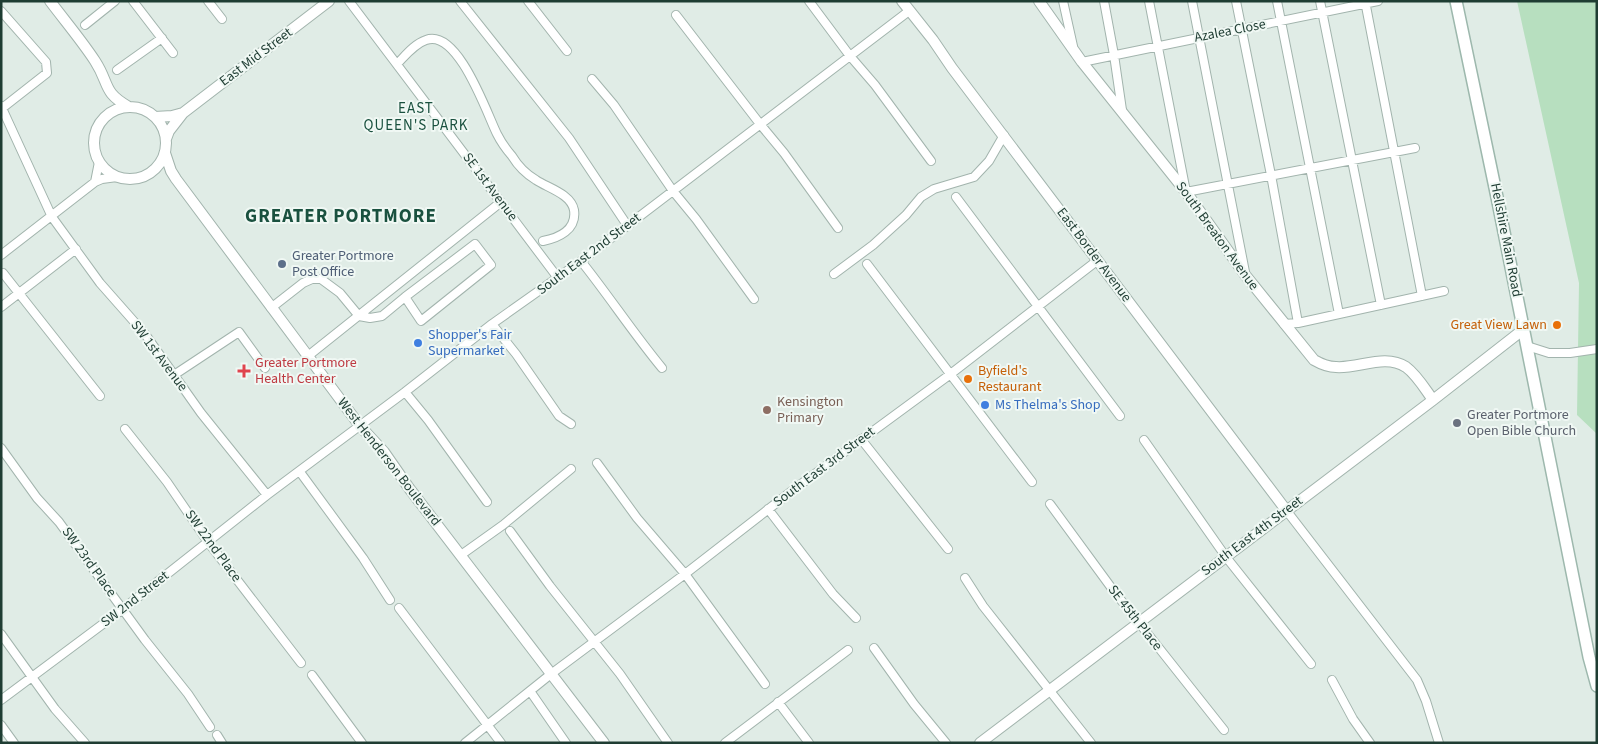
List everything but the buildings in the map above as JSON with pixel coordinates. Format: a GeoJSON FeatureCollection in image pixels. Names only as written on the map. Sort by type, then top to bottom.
{"type":"FeatureCollection","features":[{"type":"Feature","properties":{"kind":"main road","name":"Hellshire Main Road"},"geometry":{"type":"LineString","coordinates":[[1456,1],[1589,657],[1597,686]]}},
{"type":"Feature","properties":{"kind":"street"},"geometry":{"type":"LineString","coordinates":[[50,1],[96,63],[108,91],[129,107]]}},
{"type":"Feature","properties":{"kind":"street"},"geometry":{"type":"LineString","coordinates":[[85,25],[115,1]]}},
{"type":"Feature","properties":{"kind":"street"},"geometry":{"type":"LineString","coordinates":[[208,1],[222,20]]}},
{"type":"Feature","properties":{"kind":"street","name":"East Mid Street"},"geometry":{"type":"LineString","coordinates":[[166,139],[183,113],[329,1]]}},
{"type":"Feature","properties":{"kind":"street","name":"SE 1st Avenue"},"geometry":{"type":"LineString","coordinates":[[349,1],[558,278]]}},
{"type":"Feature","properties":{"kind":"street"},"geometry":{"type":"LineString","coordinates":[[460,1],[568,138],[627,225]]}},
{"type":"Feature","properties":{"kind":"street"},"geometry":{"type":"LineString","coordinates":[[528,1],[567,50]]}},
{"type":"Feature","properties":{"kind":"street"},"geometry":{"type":"LineString","coordinates":[[809,1],[850,56],[875,85],[931,161]]}},
{"type":"Feature","properties":{"kind":"street","name":"East Border Avenue"},"geometry":{"type":"LineString","coordinates":[[902,1],[1286,510]]}},
{"type":"Feature","properties":{"kind":"street","name":"South Breaton Avenue"},"geometry":{"type":"LineString","coordinates":[[1039,1],[1082,62],[1186,192],[1246,276],[1314,360],[1338,368],[1383,361],[1405,366],[1416,376],[1433,400]]}},
{"type":"Feature","properties":{"kind":"street"},"geometry":{"type":"LineString","coordinates":[[1063,1],[1073,48]]}},
{"type":"Feature","properties":{"kind":"street"},"geometry":{"type":"LineString","coordinates":[[1104,1],[1122,112]]}},
{"type":"Feature","properties":{"kind":"street"},"geometry":{"type":"LineString","coordinates":[[1149,1],[1186,192],[1415,148]]}},
{"type":"Feature","properties":{"kind":"street"},"geometry":{"type":"LineString","coordinates":[[1192,1],[1246,276]]}},
{"type":"Feature","properties":{"kind":"street"},"geometry":{"type":"LineString","coordinates":[[1236,1],[1298,323]]}},
{"type":"Feature","properties":{"kind":"street"},"geometry":{"type":"LineString","coordinates":[[1277,1],[1339,314]]}},
{"type":"Feature","properties":{"kind":"street"},"geometry":{"type":"LineString","coordinates":[[1320,1],[1381,305]]}},
{"type":"Feature","properties":{"kind":"street","name":"Azalea Close"},"geometry":{"type":"LineString","coordinates":[[1082,62],[1378,1]]}},
{"type":"Feature","properties":{"kind":"street"},"geometry":{"type":"LineString","coordinates":[[137,2],[173,54]]}},
{"type":"Feature","properties":{"kind":"street"},"geometry":{"type":"LineString","coordinates":[[1365,3],[1422,296]]}},
{"type":"Feature","properties":{"kind":"street"},"geometry":{"type":"LineString","coordinates":[[1,11],[46,62],[47,73],[2,108]]}},
{"type":"Feature","properties":{"kind":"street","name":"South East 2nd Street"},"geometry":{"type":"LineString","coordinates":[[267,495],[300,472],[492,324],[581,261],[909,11]]}},
{"type":"Feature","properties":{"kind":"street"},"geometry":{"type":"LineString","coordinates":[[676,16],[784,152],[838,228]]}},
{"type":"Feature","properties":{"kind":"street"},"geometry":{"type":"LineString","coordinates":[[117,70],[162,38]]}},
{"type":"Feature","properties":{"kind":"street"},"geometry":{"type":"LineString","coordinates":[[397,64],[417,45],[427,39],[440,41],[452,50],[464,66],[484,103],[497,135],[515,162],[537,180],[560,193],[573,207],[574,218],[568,230],[560,236],[543,241]]}},
{"type":"Feature","properties":{"kind":"street"},"geometry":{"type":"LineString","coordinates":[[592,79],[614,105],[673,191],[696,219],[754,299]]}},
{"type":"Feature","properties":{"kind":"street"},"geometry":{"type":"LineString","coordinates":[[107,116],[108,91]]}},
{"type":"Feature","properties":{"kind":"street","name":"SW 1st Avenue"},"geometry":{"type":"LineString","coordinates":[[2,108],[52,217],[100,283],[145,334],[201,413],[267,495]]}},
{"type":"Feature","properties":{"kind":"street"},"geometry":{"type":"LineString","coordinates":[[1,255],[95,182],[117,177],[136,179],[146,176],[161,163],[165,153],[166,139],[164,131],[155,117],[138,108],[121,108],[107,116],[98,128],[94,142],[95,152],[104,168],[117,177]]}},
{"type":"Feature","properties":{"kind":"street","name":"East Mid Street"},"geometry":{"type":"LineString","coordinates":[[155,117],[183,113]]}},
{"type":"Feature","properties":{"kind":"street"},"geometry":{"type":"LineString","coordinates":[[834,274],[873,245],[906,215],[921,197],[934,189],[974,177],[989,161],[1004,135]]}},
{"type":"Feature","properties":{"kind":"street","name":"West Henderson Boulevard"},"geometry":{"type":"LineString","coordinates":[[165,153],[176,179],[271,308],[360,426],[384,452],[408,488],[604,743]]}},
{"type":"Feature","properties":{"kind":"street"},"geometry":{"type":"LineString","coordinates":[[95,182],[99,162]]}},
{"type":"Feature","properties":{"kind":"street"},"geometry":{"type":"LineString","coordinates":[[153,171],[176,179]]}},
{"type":"Feature","properties":{"kind":"street"},"geometry":{"type":"LineString","coordinates":[[956,197],[1120,416]]}},
{"type":"Feature","properties":{"kind":"street"},"geometry":{"type":"LineString","coordinates":[[308,356],[501,202]]}},
{"type":"Feature","properties":{"kind":"street"},"geometry":{"type":"LineString","coordinates":[[405,297],[421,320],[491,265],[465,231]]}},
{"type":"Feature","properties":{"kind":"street"},"geometry":{"type":"LineString","coordinates":[[271,308],[303,283],[312,279],[321,279],[340,294],[359,316],[370,318],[382,316],[475,244]]}},
{"type":"Feature","properties":{"kind":"street"},"geometry":{"type":"LineString","coordinates":[[1,307],[76,249]]}},
{"type":"Feature","properties":{"kind":"street","name":"South East 3rd Street"},"geometry":{"type":"LineString","coordinates":[[465,743],[551,674],[861,439],[951,374],[1098,260]]}},
{"type":"Feature","properties":{"kind":"street"},"geometry":{"type":"LineString","coordinates":[[581,261],[604,288],[646,349],[662,368]]}},
{"type":"Feature","properties":{"kind":"street"},"geometry":{"type":"LineString","coordinates":[[867,264],[1032,482]]}},
{"type":"Feature","properties":{"kind":"street"},"geometry":{"type":"LineString","coordinates":[[3,273],[20,292],[100,396]]}},
{"type":"Feature","properties":{"kind":"street"},"geometry":{"type":"LineString","coordinates":[[1284,324],[1298,323],[1444,291]]}},
{"type":"Feature","properties":{"kind":"street"},"geometry":{"type":"LineString","coordinates":[[492,324],[516,354],[559,416],[572,424]]}},
{"type":"Feature","properties":{"kind":"street","name":"South East 4th Street"},"geometry":{"type":"LineString","coordinates":[[980,743],[1524,329]]}},
{"type":"Feature","properties":{"kind":"street"},"geometry":{"type":"LineString","coordinates":[[174,376],[239,332],[265,368]]}},
{"type":"Feature","properties":{"kind":"street"},"geometry":{"type":"LineString","coordinates":[[1527,346],[1549,353],[1570,353],[1597,349]]}},
{"type":"Feature","properties":{"kind":"street"},"geometry":{"type":"LineString","coordinates":[[405,392],[428,420],[486,502]]}},
{"type":"Feature","properties":{"kind":"street","name":"SW 22nd Place"},"geometry":{"type":"LineString","coordinates":[[124,429],[167,482],[208,542],[301,663]]}},
{"type":"Feature","properties":{"kind":"street"},"geometry":{"type":"LineString","coordinates":[[861,439],[948,549]]}},
{"type":"Feature","properties":{"kind":"street"},"geometry":{"type":"LineString","coordinates":[[1144,440],[1226,557],[1311,664]]}},
{"type":"Feature","properties":{"kind":"street","name":"SW 23rd Place"},"geometry":{"type":"LineString","coordinates":[[1,448],[37,498],[59,522],[188,694],[210,727]]}},
{"type":"Feature","properties":{"kind":"street"},"geometry":{"type":"LineString","coordinates":[[597,463],[637,518],[685,574],[765,684]]}},
{"type":"Feature","properties":{"kind":"street"},"geometry":{"type":"LineString","coordinates":[[461,555],[503,525],[571,469]]}},
{"type":"Feature","properties":{"kind":"street"},"geometry":{"type":"LineString","coordinates":[[300,472],[363,558],[390,600]]}},
{"type":"Feature","properties":{"kind":"street","name":"SW 2nd Street"},"geometry":{"type":"LineString","coordinates":[[1,700],[123,609],[267,495]]}},
{"type":"Feature","properties":{"kind":"street","name":"SE 45th Place"},"geometry":{"type":"LineString","coordinates":[[1050,504],[1138,622],[1224,730]]}},
{"type":"Feature","properties":{"kind":"street"},"geometry":{"type":"LineString","coordinates":[[768,509],[833,594],[856,618]]}},
{"type":"Feature","properties":{"kind":"street"},"geometry":{"type":"LineString","coordinates":[[1286,510],[1417,680],[1426,701],[1439,743]]}},
{"type":"Feature","properties":{"kind":"street"},"geometry":{"type":"LineString","coordinates":[[510,531],[550,586],[620,674],[668,743]]}},
{"type":"Feature","properties":{"kind":"street"},"geometry":{"type":"LineString","coordinates":[[965,578],[983,606],[1091,743]]}},
{"type":"Feature","properties":{"kind":"street"},"geometry":{"type":"LineString","coordinates":[[399,608],[501,743]]}},
{"type":"Feature","properties":{"kind":"street"},"geometry":{"type":"LineString","coordinates":[[1,634],[56,709],[85,743]]}},
{"type":"Feature","properties":{"kind":"street"},"geometry":{"type":"LineString","coordinates":[[874,648],[914,704],[946,743]]}},
{"type":"Feature","properties":{"kind":"street"},"geometry":{"type":"LineString","coordinates":[[725,743],[848,650]]}},
{"type":"Feature","properties":{"kind":"street"},"geometry":{"type":"LineString","coordinates":[[312,675],[362,743]]}},
{"type":"Feature","properties":{"kind":"street"},"geometry":{"type":"LineString","coordinates":[[1332,680],[1352,718],[1370,743]]}},
{"type":"Feature","properties":{"kind":"street"},"geometry":{"type":"LineString","coordinates":[[530,691],[566,743]]}},
{"type":"Feature","properties":{"kind":"street"},"geometry":{"type":"LineString","coordinates":[[778,702],[810,743]]}},
{"type":"Feature","properties":{"kind":"street"},"geometry":{"type":"LineString","coordinates":[[1,725],[14,743]]}},
{"type":"Feature","properties":{"kind":"street"},"geometry":{"type":"LineString","coordinates":[[217,735],[222,743]]}},
{"type":"Feature","properties":{"kind":"green space"},"geometry":{"type":"Polygon","coordinates":[[[1517,1],[1597,1],[1597,434],[1577,415],[1579,283],[1517,1]]]}},
{"type":"Feature","properties":{"kind":"place","name":"Greater Portmore Post Office"},"geometry":{"type":"Point","coordinates":[282,264]}},
{"type":"Feature","properties":{"kind":"place","name":"Great View Lawn"},"geometry":{"type":"Point","coordinates":[1557,325]}},
{"type":"Feature","properties":{"kind":"place","name":"Shopper's Fair Supermarket"},"geometry":{"type":"Point","coordinates":[418,343]}},
{"type":"Feature","properties":{"kind":"place","name":"Greater Portmore Health Center"},"geometry":{"type":"Point","coordinates":[244,371]}},
{"type":"Feature","properties":{"kind":"place","name":"Byfield's Restaurant"},"geometry":{"type":"Point","coordinates":[968,379]}},
{"type":"Feature","properties":{"kind":"place","name":"Ms Thelma's Shop"},"geometry":{"type":"Point","coordinates":[985,405]}},
{"type":"Feature","properties":{"kind":"place","name":"Kensington Primary"},"geometry":{"type":"Point","coordinates":[767,410]}},
{"type":"Feature","properties":{"kind":"place","name":"Greater Portmore Open Bible Church"},"geometry":{"type":"Point","coordinates":[1457,423]}},
{"type":"Feature","properties":{"kind":"district","name":"EAST QUEEN'S PARK"},"geometry":{"type":"Point","coordinates":[416,116]}},
{"type":"Feature","properties":{"kind":"district","name":"GREATER PORTMORE"},"geometry":{"type":"Point","coordinates":[341,216]}}]}
